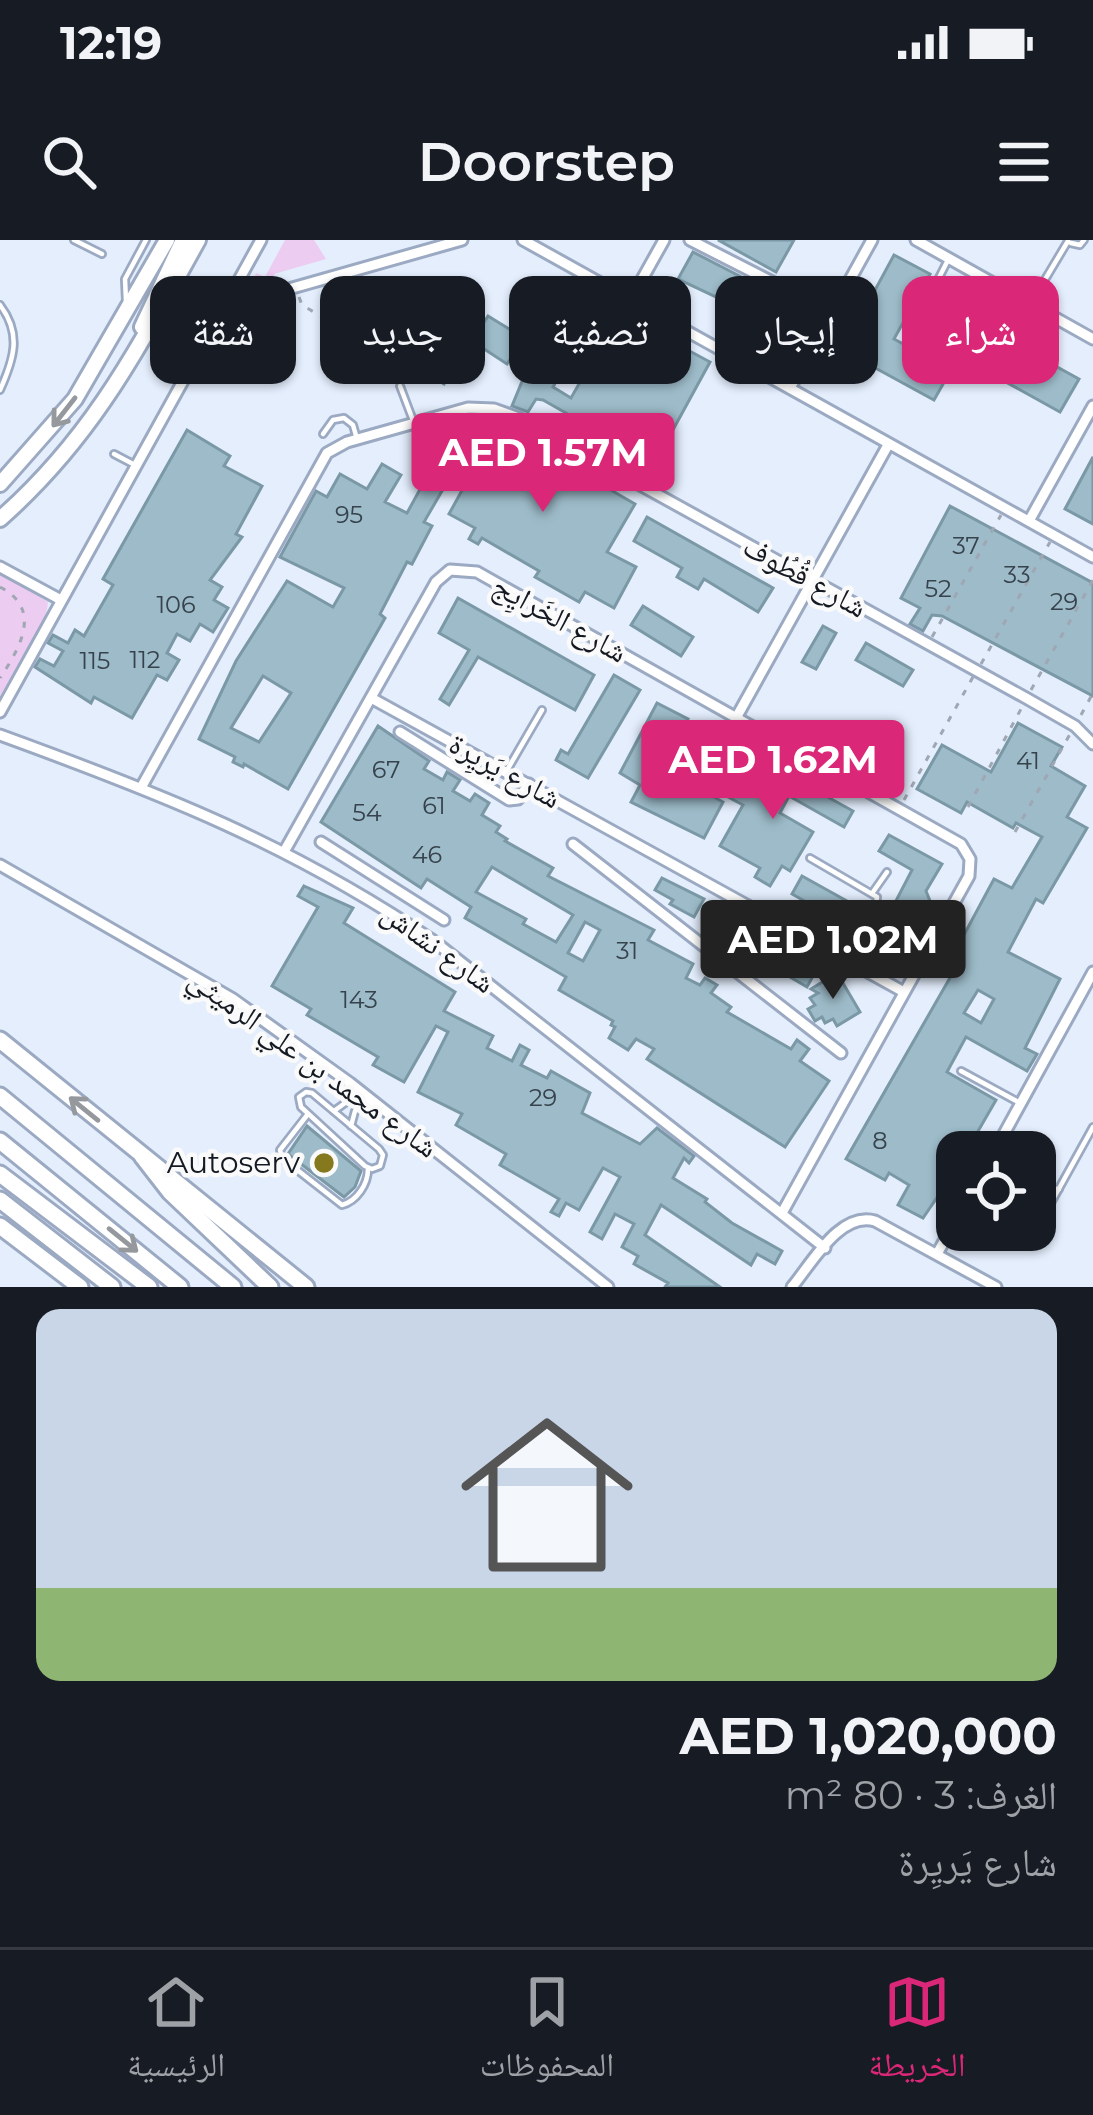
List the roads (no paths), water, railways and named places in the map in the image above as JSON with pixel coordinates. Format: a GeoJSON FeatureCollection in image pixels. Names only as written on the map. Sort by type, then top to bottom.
{"type":"FeatureCollection","features":[{"type":"Feature","properties":{"kind":"main road"},"geometry":{"type":"LineString","coordinates":[[0,484],[74,398],[167,240]]}},
{"type":"Feature","properties":{"kind":"main road"},"geometry":{"type":"LineString","coordinates":[[137,350],[149,306],[183,240]]}},
{"type":"Feature","properties":{"kind":"main road"},"geometry":{"type":"LineString","coordinates":[[0,519],[67,454],[113,392],[198,240]]}},
{"type":"Feature","properties":{"kind":"main road"},"geometry":{"type":"LineString","coordinates":[[0,1040],[306,1287]]}},
{"type":"Feature","properties":{"kind":"main road"},"geometry":{"type":"LineString","coordinates":[[0,1096],[233,1287]]}},
{"type":"Feature","properties":{"kind":"main road"},"geometry":{"type":"LineString","coordinates":[[0,1141],[180,1287]]}},
{"type":"Feature","properties":{"kind":"main road"},"geometry":{"type":"LineString","coordinates":[[142,1156],[170,1192],[270,1287]]}},
{"type":"Feature","properties":{"kind":"main road"},"geometry":{"type":"LineString","coordinates":[[0,1174],[149,1287]]}},
{"type":"Feature","properties":{"kind":"main road"},"geometry":{"type":"LineString","coordinates":[[0,1200],[112,1287]]}},
{"type":"Feature","properties":{"kind":"main road"},"geometry":{"type":"LineString","coordinates":[[0,1226],[80,1287]]}},
{"type":"Feature","properties":{"kind":"street"},"geometry":{"type":"LineString","coordinates":[[242,276],[262,240]]}},
{"type":"Feature","properties":{"kind":"street"},"geometry":{"type":"LineString","coordinates":[[296,287],[462,240]]}},
{"type":"Feature","properties":{"kind":"street"},"geometry":{"type":"LineString","coordinates":[[523,240],[589,276]]}},
{"type":"Feature","properties":{"kind":"street"},"geometry":{"type":"LineString","coordinates":[[644,276],[664,240]]}},
{"type":"Feature","properties":{"kind":"street"},"geometry":{"type":"LineString","coordinates":[[690,240],[761,276]]}},
{"type":"Feature","properties":{"kind":"street"},"geometry":{"type":"LineString","coordinates":[[790,388],[872,240]]}},
{"type":"Feature","properties":{"kind":"street"},"geometry":{"type":"LineString","coordinates":[[916,240],[981,276]]}},
{"type":"Feature","properties":{"kind":"street"},"geometry":{"type":"LineString","coordinates":[[1059,319],[1093,338]]}},
{"type":"Feature","properties":{"kind":"street"},"geometry":{"type":"LineString","coordinates":[[691,333],[1093,556]]}},
{"type":"Feature","properties":{"kind":"street"},"geometry":{"type":"LineString","coordinates":[[0,712],[181,384]]}},
{"type":"Feature","properties":{"kind":"street"},"geometry":{"type":"LineString","coordinates":[[1030,521],[1093,406]]}},
{"type":"Feature","properties":{"kind":"street","name":"شارع قُطُوف"},"geometry":{"type":"LineString","coordinates":[[142,786],[320,462],[336,447],[357,439],[468,408],[507,412],[1075,726],[1093,744]]}},
{"type":"Feature","properties":{"kind":"street"},"geometry":{"type":"LineString","coordinates":[[736,718],[889,445]]}},
{"type":"Feature","properties":{"kind":"street"},"geometry":{"type":"LineString","coordinates":[[1,566],[61,600]]}},
{"type":"Feature","properties":{"kind":"street","name":"شارع الخَرايِج"},"geometry":{"type":"LineString","coordinates":[[285,850],[436,582],[450,570],[476,572],[954,840],[966,851],[969,876],[782,1213]]}},
{"type":"Feature","properties":{"kind":"street","name":"شارع يَريِرة"},"geometry":{"type":"LineString","coordinates":[[373,699],[904,992]]}},
{"type":"Feature","properties":{"kind":"street"},"geometry":{"type":"LineString","coordinates":[[400,732],[509,800],[518,799],[529,784]]}},
{"type":"Feature","properties":{"kind":"street","name":"شارع نشاش"},"geometry":{"type":"LineString","coordinates":[[0,735],[142,786],[285,850],[369,897],[435,942],[825,1248]]}},
{"type":"Feature","properties":{"kind":"street"},"geometry":{"type":"LineString","coordinates":[[436,754],[449,740]]}},
{"type":"Feature","properties":{"kind":"street"},"geometry":{"type":"LineString","coordinates":[[320,842],[444,920]]}},
{"type":"Feature","properties":{"kind":"street","name":"شارع يَريِرة"},"geometry":{"type":"LineString","coordinates":[[573,844],[841,1053]]}},
{"type":"Feature","properties":{"kind":"street","name":"شارع محمد بن علي الرميثي"},"geometry":{"type":"LineString","coordinates":[[0,865],[194,974],[350,1083],[608,1287]]}},
{"type":"Feature","properties":{"kind":"street"},"geometry":{"type":"LineString","coordinates":[[369,897],[380,880]]}},
{"type":"Feature","properties":{"kind":"street"},"geometry":{"type":"LineString","coordinates":[[726,963],[764,913]]}},
{"type":"Feature","properties":{"kind":"street"},"geometry":{"type":"LineString","coordinates":[[1005,1131],[1093,972]]}},
{"type":"Feature","properties":{"kind":"street"},"geometry":{"type":"LineString","coordinates":[[792,1287],[847,1224],[868,1218],[996,1287]]}},
{"type":"Feature","properties":{"kind":"lane"},"geometry":{"type":"LineString","coordinates":[[74,240],[102,254]]}},
{"type":"Feature","properties":{"kind":"lane"},"geometry":{"type":"LineString","coordinates":[[128,311],[125,279],[146,240]]}},
{"type":"Feature","properties":{"kind":"lane"},"geometry":{"type":"LineString","coordinates":[[1047,276],[1067,241],[1080,245],[1084,240]]}},
{"type":"Feature","properties":{"kind":"lane"},"geometry":{"type":"LineString","coordinates":[[940,276],[949,258]]}},
{"type":"Feature","properties":{"kind":"lane"},"geometry":{"type":"LineString","coordinates":[[0,305],[15,340],[11,366],[0,390]]}},
{"type":"Feature","properties":{"kind":"lane"},"geometry":{"type":"LineString","coordinates":[[400,386],[414,423]]}},
{"type":"Feature","properties":{"kind":"lane"},"geometry":{"type":"LineString","coordinates":[[323,434],[341,417],[351,421],[357,439]]}},
{"type":"Feature","properties":{"kind":"lane"},"geometry":{"type":"LineString","coordinates":[[114,454],[135,465]]}},
{"type":"Feature","properties":{"kind":"lane"},"geometry":{"type":"LineString","coordinates":[[506,772],[542,710]]}},
{"type":"Feature","properties":{"kind":"lane"},"geometry":{"type":"LineString","coordinates":[[810,858],[873,892],[877,903],[844,958]]}},
{"type":"Feature","properties":{"kind":"lane"},"geometry":{"type":"LineString","coordinates":[[873,892],[887,872]]}},
{"type":"Feature","properties":{"kind":"lane"},"geometry":{"type":"LineString","coordinates":[[961,1071],[1020,1103]]}},
{"type":"Feature","properties":{"kind":"lane"},"geometry":{"type":"LineString","coordinates":[[334,1112],[346,1103],[350,1083]]}},
{"type":"Feature","properties":{"kind":"lane"},"geometry":{"type":"LineString","coordinates":[[306,1092],[383,1155],[380,1166],[368,1169],[308,1114],[298,1101],[306,1092]]}},
{"type":"Feature","properties":{"kind":"lane"},"geometry":{"type":"LineString","coordinates":[[351,1126],[355,1111],[375,1103]]}},
{"type":"Feature","properties":{"kind":"lane"},"geometry":{"type":"LineString","coordinates":[[308,1114],[280,1150],[282,1158],[342,1205],[364,1186],[368,1169]]}},
{"type":"Feature","properties":{"kind":"lane"},"geometry":{"type":"LineString","coordinates":[[1056,1194],[1093,1127]]}},
{"type":"Feature","properties":{"kind":"place","name":"Autoserv"},"geometry":{"type":"Point","coordinates":[324,1163]}}]}
